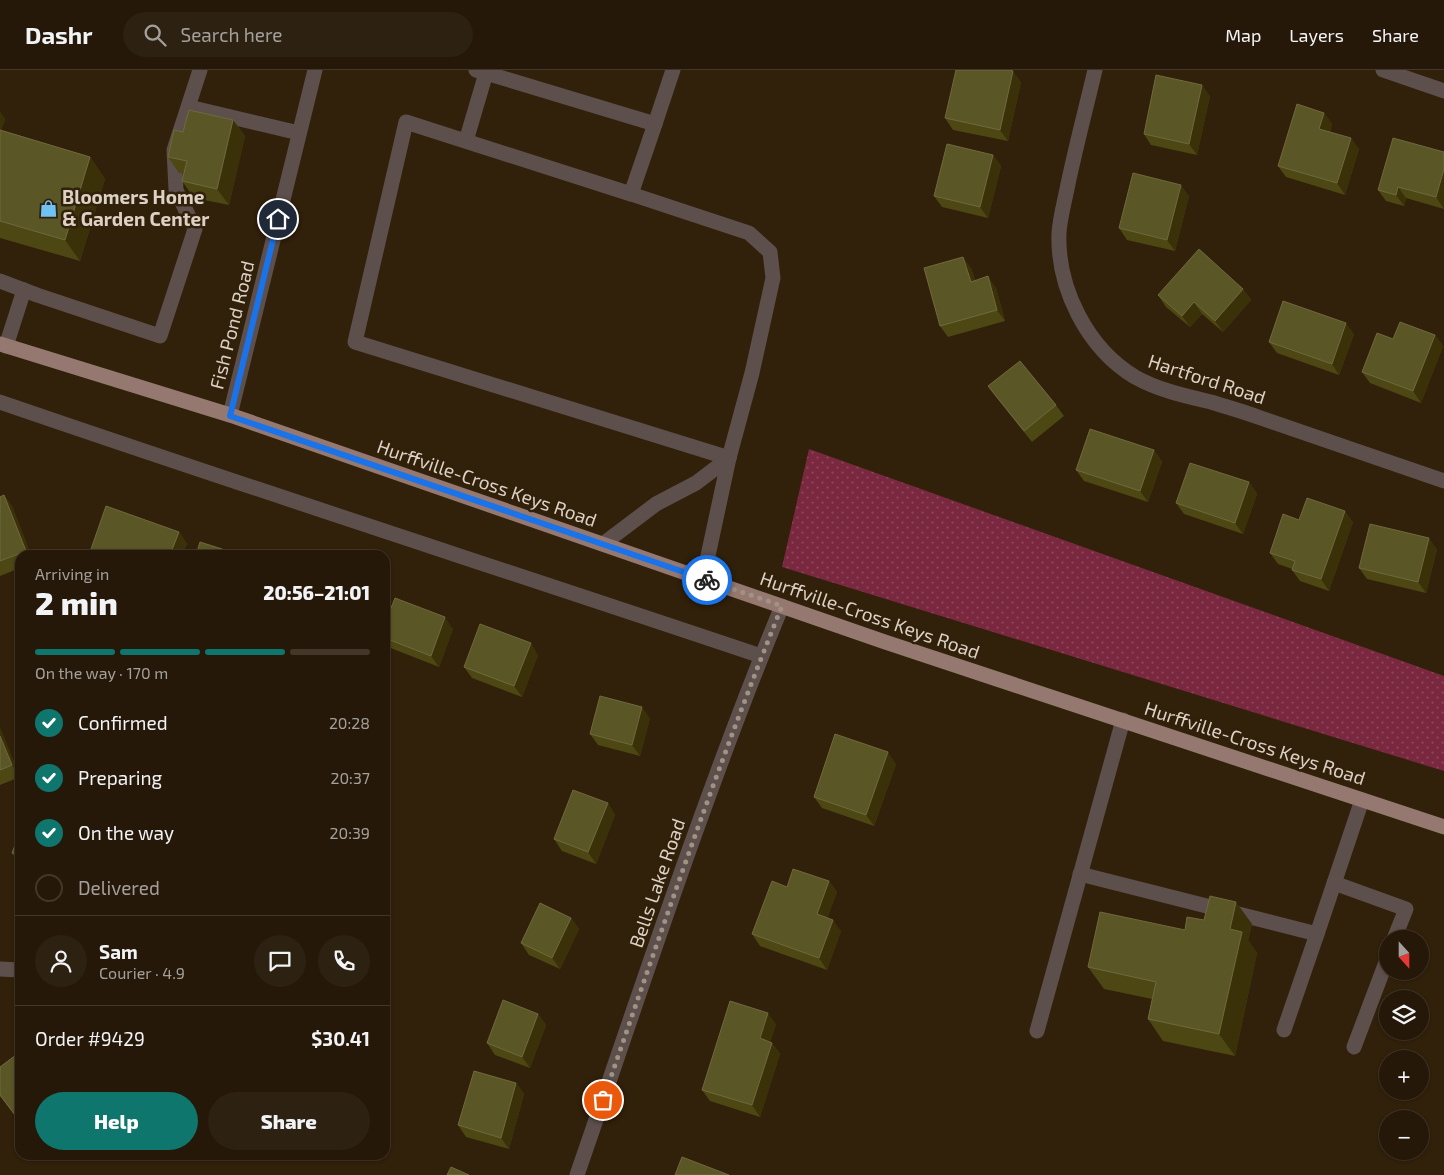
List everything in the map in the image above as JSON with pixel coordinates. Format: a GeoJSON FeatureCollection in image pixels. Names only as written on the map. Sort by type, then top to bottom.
{"type":"FeatureCollection","features":[{"type":"Feature","properties":{"kind":"main road","name":"Hurffville-Cross Keys Road"},"geometry":{"type":"LineString","coordinates":[[3,345],[230,416],[885,642],[1444,827]]}},
{"type":"Feature","properties":{"kind":"street"},"geometry":{"type":"LineString","coordinates":[[0,281],[160,336],[195,229],[176,190],[174,150],[200,70]]}},
{"type":"Feature","properties":{"kind":"street","name":"Fish Pond Road"},"geometry":{"type":"LineString","coordinates":[[230,416],[315,70]]}},
{"type":"Feature","properties":{"kind":"street"},"geometry":{"type":"LineString","coordinates":[[631,194],[672,70]]}},
{"type":"Feature","properties":{"kind":"street","name":"Hartford Road"},"geometry":{"type":"LineString","coordinates":[[1095,70],[1059,232],[1060,256],[1065,284],[1073,306],[1098,344],[1116,363],[1136,377],[1157,387],[1240,411],[1444,481]]}},
{"type":"Feature","properties":{"kind":"street"},"geometry":{"type":"LineString","coordinates":[[1383,70],[1444,90]]}},
{"type":"Feature","properties":{"kind":"street"},"geometry":{"type":"LineString","coordinates":[[466,141],[481,72],[655,124]]}},
{"type":"Feature","properties":{"kind":"street"},"geometry":{"type":"LineString","coordinates":[[189,107],[299,132]]}},
{"type":"Feature","properties":{"kind":"street"},"geometry":{"type":"LineString","coordinates":[[703,579],[729,458],[752,373],[773,278],[770,252],[749,233],[406,122],[355,342],[729,458]]}},
{"type":"Feature","properties":{"kind":"street"},"geometry":{"type":"LineString","coordinates":[[3,345],[24,290]]}},
{"type":"Feature","properties":{"kind":"street"},"geometry":{"type":"LineString","coordinates":[[0,402],[762,656]]}},
{"type":"Feature","properties":{"kind":"street"},"geometry":{"type":"LineString","coordinates":[[602,544],[656,504],[696,482],[729,458]]}},
{"type":"Feature","properties":{"kind":"street","name":"Bells Lake Road"},"geometry":{"type":"LineString","coordinates":[[578,1175],[679,877],[782,606]]}},
{"type":"Feature","properties":{"kind":"street"},"geometry":{"type":"LineString","coordinates":[[1037,1031],[1123,720]]}},
{"type":"Feature","properties":{"kind":"street"},"geometry":{"type":"LineString","coordinates":[[1284,1030],[1362,800]]}},
{"type":"Feature","properties":{"kind":"street"},"geometry":{"type":"LineString","coordinates":[[1080,874],[1317,934]]}},
{"type":"Feature","properties":{"kind":"street"},"geometry":{"type":"LineString","coordinates":[[1334,883],[1406,909],[1398,930]]}},
{"type":"Feature","properties":{"kind":"street"},"geometry":{"type":"LineString","coordinates":[[0,969],[15,970]]}},
{"type":"Feature","properties":{"kind":"street"},"geometry":{"type":"LineString","coordinates":[[1354,1047],[1379,980]]}},
{"type":"Feature","properties":{"kind":"shaded area"},"geometry":{"type":"Polygon","coordinates":[[[809,449],[1444,676],[1444,771],[782,567],[809,449]]]}},
{"type":"Feature","properties":{"kind":"building"},"geometry":{"type":"Polygon","coordinates":[[[956,70],[1013,71],[1000,130],[945,118],[956,70]]]}},
{"type":"Feature","properties":{"kind":"building"},"geometry":{"type":"Polygon","coordinates":[[[1156,75],[1202,85],[1189,144],[1144,134],[1156,75]]]}},
{"type":"Feature","properties":{"kind":"building"},"geometry":{"type":"Polygon","coordinates":[[[1297,104],[1324,113],[1319,129],[1351,138],[1337,183],[1278,166],[1297,104]]]}},
{"type":"Feature","properties":{"kind":"building"},"geometry":{"type":"Polygon","coordinates":[[[189,110],[233,120],[217,189],[182,181],[187,161],[168,157],[174,130],[183,132],[189,110]]]}},
{"type":"Feature","properties":{"kind":"building","name":"Bloomers Home & Garden Center"},"geometry":{"type":"Polygon","coordinates":[[[0,130],[90,157],[65,240],[0,221],[0,130]]]}},
{"type":"Feature","properties":{"kind":"building"},"geometry":{"type":"Polygon","coordinates":[[[1393,138],[1444,152],[1444,169],[1436,197],[1398,187],[1396,195],[1378,190],[1393,138]]]}},
{"type":"Feature","properties":{"kind":"building"},"geometry":{"type":"Polygon","coordinates":[[[947,144],[993,155],[980,207],[934,196],[947,144]]]}},
{"type":"Feature","properties":{"kind":"building"},"geometry":{"type":"Polygon","coordinates":[[[1133,173],[1181,185],[1167,240],[1119,228],[1133,173]]]}},
{"type":"Feature","properties":{"kind":"building"},"geometry":{"type":"Polygon","coordinates":[[[1199,249],[1243,289],[1215,321],[1194,302],[1182,316],[1158,295],[1199,249]]]}},
{"type":"Feature","properties":{"kind":"building"},"geometry":{"type":"Polygon","coordinates":[[[963,257],[971,282],[988,276],[997,310],[940,326],[924,268],[963,257]]]}},
{"type":"Feature","properties":{"kind":"building"},"geometry":{"type":"Polygon","coordinates":[[[1283,301],[1346,323],[1332,364],[1269,342],[1283,301]]]}},
{"type":"Feature","properties":{"kind":"building"},"geometry":{"type":"Polygon","coordinates":[[[1400,322],[1435,335],[1413,391],[1362,372],[1377,333],[1393,339],[1400,322]]]}},
{"type":"Feature","properties":{"kind":"building"},"geometry":{"type":"Polygon","coordinates":[[[1020,361],[1056,405],[1024,431],[988,386],[1020,361]]]}},
{"type":"Feature","properties":{"kind":"building"},"geometry":{"type":"Polygon","coordinates":[[[1090,429],[1154,450],[1140,491],[1076,470],[1090,429]]]}},
{"type":"Feature","properties":{"kind":"building"},"geometry":{"type":"Polygon","coordinates":[[[1190,463],[1249,482],[1235,523],[1176,503],[1190,463]]]}},
{"type":"Feature","properties":{"kind":"building"},"geometry":{"type":"Polygon","coordinates":[[[4,495],[26,550],[15,550],[15,555],[0,561],[0,497],[4,495]]]}},
{"type":"Feature","properties":{"kind":"building"},"geometry":{"type":"Polygon","coordinates":[[[1307,498],[1345,511],[1321,579],[1292,570],[1295,561],[1270,553],[1283,514],[1299,520],[1307,498]]]}},
{"type":"Feature","properties":{"kind":"building"},"geometry":{"type":"Polygon","coordinates":[[[106,506],[179,532],[172,550],[91,549],[106,506]]]}},
{"type":"Feature","properties":{"kind":"building"},"geometry":{"type":"Polygon","coordinates":[[[1370,524],[1429,538],[1418,582],[1359,568],[1370,524]]]}},
{"type":"Feature","properties":{"kind":"building"},"geometry":{"type":"Polygon","coordinates":[[[200,542],[225,550],[198,550],[200,542]]]}},
{"type":"Feature","properties":{"kind":"building"},"geometry":{"type":"Polygon","coordinates":[[[395,598],[445,617],[431,656],[390,640],[390,610],[395,598]]]}},
{"type":"Feature","properties":{"kind":"building"},"geometry":{"type":"Polygon","coordinates":[[[480,624],[531,643],[514,686],[464,667],[480,624]]]}},
{"type":"Feature","properties":{"kind":"building"},"geometry":{"type":"Polygon","coordinates":[[[600,696],[642,707],[632,745],[590,734],[600,696]]]}},
{"type":"Feature","properties":{"kind":"building"},"geometry":{"type":"Polygon","coordinates":[[[835,734],[888,752],[866,815],[814,797],[835,734]]]}},
{"type":"Feature","properties":{"kind":"building"},"geometry":{"type":"Polygon","coordinates":[[[0,736],[12,765],[0,770],[0,736]]]}},
{"type":"Feature","properties":{"kind":"building"},"geometry":{"type":"Polygon","coordinates":[[[573,790],[608,803],[588,852],[554,839],[573,790]]]}},
{"type":"Feature","properties":{"kind":"building"},"geometry":{"type":"Polygon","coordinates":[[[793,869],[829,881],[817,914],[833,920],[819,958],[752,934],[772,881],[787,887],[793,869]]]}},
{"type":"Feature","properties":{"kind":"building"},"geometry":{"type":"Polygon","coordinates":[[[1210,896],[1236,902],[1230,929],[1242,932],[1219,1034],[1148,1019],[1156,982],[1088,967],[1100,912],[1185,930],[1187,917],[1204,920],[1210,896]]]}},
{"type":"Feature","properties":{"kind":"building"},"geometry":{"type":"Polygon","coordinates":[[[540,903],[571,918],[552,958],[521,943],[540,903]]]}},
{"type":"Feature","properties":{"kind":"building"},"geometry":{"type":"Polygon","coordinates":[[[503,1000],[538,1014],[522,1057],[487,1043],[503,1000]]]}},
{"type":"Feature","properties":{"kind":"building"},"geometry":{"type":"Polygon","coordinates":[[[730,1001],[768,1013],[760,1038],[772,1043],[752,1105],[702,1090],[730,1001]]]}},
{"type":"Feature","properties":{"kind":"building"},"geometry":{"type":"Polygon","coordinates":[[[15,1056],[15,1115],[0,1095],[0,1067],[15,1056]]]}},
{"type":"Feature","properties":{"kind":"building"},"geometry":{"type":"Polygon","coordinates":[[[474,1071],[516,1083],[501,1138],[458,1125],[474,1071]]]}},
{"type":"Feature","properties":{"kind":"building"},"geometry":{"type":"Polygon","coordinates":[[[682,1157],[729,1175],[675,1175],[682,1157]]]}},
{"type":"Feature","properties":{"kind":"building"},"geometry":{"type":"Polygon","coordinates":[[[451,1167],[469,1175],[447,1175],[451,1167]]]}},
{"type":"Feature","properties":{"kind":"way so far"},"geometry":{"type":"LineString","coordinates":[[603,1100],[679,877],[782,606],[707,580]]}},
{"type":"Feature","properties":{"kind":"place","name":"Bloomers Home & Garden Center"},"geometry":{"type":"Point","coordinates":[48,208]}},
{"type":"Feature","properties":{"kind":"route"},"geometry":{"type":"LineString","coordinates":[[278,219],[230,416],[707,580]]}}]}
